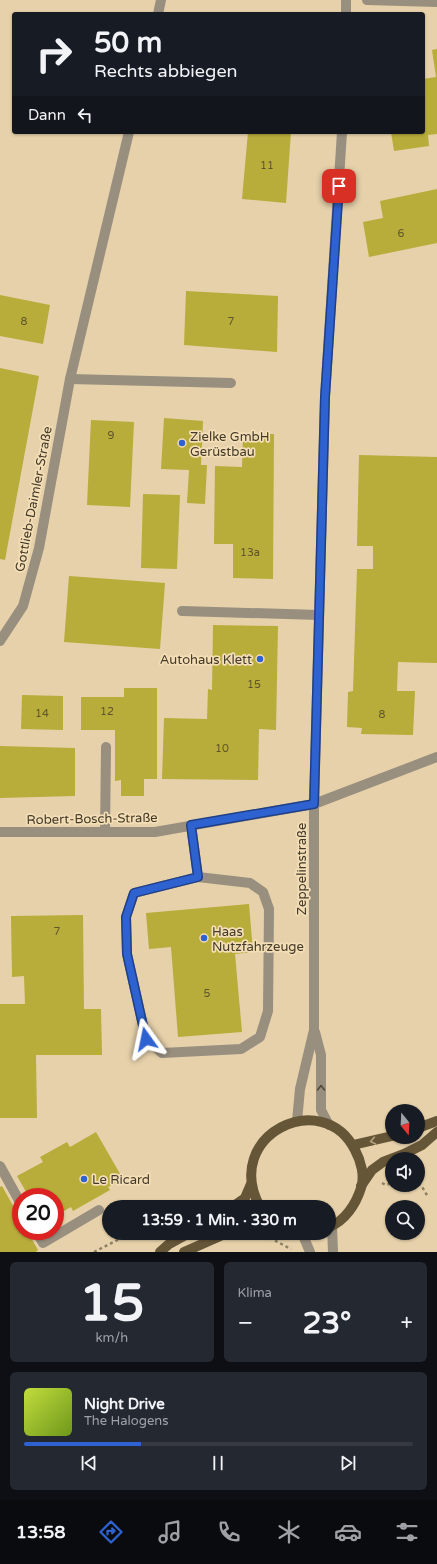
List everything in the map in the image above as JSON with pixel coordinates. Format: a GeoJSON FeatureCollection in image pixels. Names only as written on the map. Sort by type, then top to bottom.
{"type":"FeatureCollection","features":[{"type":"Feature","properties":{"kind":"main road"},"geometry":{"type":"LineString","coordinates":[[257,1200],[251,1184],[251,1170],[254,1156],[261,1143],[271,1133],[283,1125],[297,1121],[314,1121],[329,1125],[343,1134],[353,1145],[360,1158],[362,1172],[361,1186]]}},
{"type":"Feature","properties":{"kind":"main road"},"geometry":{"type":"LineString","coordinates":[[425,1125],[437,1121]]}},
{"type":"Feature","properties":{"kind":"main road"},"geometry":{"type":"LineString","coordinates":[[336,1223],[346,1216],[353,1207],[361,1186],[372,1170],[383,1162],[422,1145],[437,1132]]}},
{"type":"Feature","properties":{"kind":"main road"},"geometry":{"type":"LineString","coordinates":[[353,1145],[385,1138]]}},
{"type":"Feature","properties":{"kind":"main road"},"geometry":{"type":"LineString","coordinates":[[242,1200],[245,1198],[251,1184]]}},
{"type":"Feature","properties":{"kind":"main road"},"geometry":{"type":"LineString","coordinates":[[160,1252],[176,1240]]}},
{"type":"Feature","properties":{"kind":"main road"},"geometry":{"type":"LineString","coordinates":[[184,1252],[211,1240]]}},
{"type":"Feature","properties":{"kind":"street"},"geometry":{"type":"LineString","coordinates":[[158,12],[161,0]]}},
{"type":"Feature","properties":{"kind":"street"},"geometry":{"type":"LineString","coordinates":[[346,0],[346,12]]}},
{"type":"Feature","properties":{"kind":"street"},"geometry":{"type":"LineString","coordinates":[[367,0],[437,2]]}},
{"type":"Feature","properties":{"kind":"street","name":"Gottlieb-Daimler-Straße"},"geometry":{"type":"LineString","coordinates":[[0,641],[23,606],[39,548],[70,379],[129,134]]}},
{"type":"Feature","properties":{"kind":"street","name":"Zeppelinstraße"},"geometry":{"type":"LineString","coordinates":[[297,1121],[300,1089],[314,1030],[314,804],[325,397],[342,134]]}},
{"type":"Feature","properties":{"kind":"street"},"geometry":{"type":"LineString","coordinates":[[70,379],[231,383]]}},
{"type":"Feature","properties":{"kind":"street"},"geometry":{"type":"LineString","coordinates":[[182,611],[319,615]]}},
{"type":"Feature","properties":{"kind":"street"},"geometry":{"type":"LineString","coordinates":[[105,832],[106,747]]}},
{"type":"Feature","properties":{"kind":"street","name":"Robert-Bosch-Straße"},"geometry":{"type":"LineString","coordinates":[[0,832],[155,832],[314,804],[437,757]]}},
{"type":"Feature","properties":{"kind":"street"},"geometry":{"type":"LineString","coordinates":[[191,825],[198,877]]}},
{"type":"Feature","properties":{"kind":"street"},"geometry":{"type":"LineString","coordinates":[[198,877],[250,883],[263,892],[269,909],[268,1011],[260,1037],[241,1049],[162,1053],[146,1039],[127,954],[126,917],[134,893],[198,877]]}},
{"type":"Feature","properties":{"kind":"street","name":"Zeppelinstraße"},"geometry":{"type":"LineString","coordinates":[[314,1030],[322,1055],[321,1110],[329,1125]]}},
{"type":"Feature","properties":{"kind":"street"},"geometry":{"type":"LineString","coordinates":[[0,1166],[12,1188]]}},
{"type":"Feature","properties":{"kind":"street"},"geometry":{"type":"LineString","coordinates":[[64,1231],[99,1210]]}},
{"type":"Feature","properties":{"kind":"street"},"geometry":{"type":"LineString","coordinates":[[305,1240],[310,1252]]}},
{"type":"Feature","properties":{"kind":"street"},"geometry":{"type":"LineString","coordinates":[[332,1240],[333,1252]]}},
{"type":"Feature","properties":{"kind":"path"},"geometry":{"type":"LineString","coordinates":[[377,1186],[379,1181],[388,1173],[383,1162]]}},
{"type":"Feature","properties":{"kind":"path"},"geometry":{"type":"LineString","coordinates":[[379,1181],[385,1184]]}},
{"type":"Feature","properties":{"kind":"path"},"geometry":{"type":"LineString","coordinates":[[425,1192],[428,1197]]}},
{"type":"Feature","properties":{"kind":"path"},"geometry":{"type":"LineString","coordinates":[[94,1252],[117,1240]]}},
{"type":"Feature","properties":{"kind":"path"},"geometry":{"type":"LineString","coordinates":[[275,1240],[284,1244],[295,1252]]}},
{"type":"Feature","properties":{"kind":"building"},"geometry":{"type":"Polygon","coordinates":[[[437,49],[437,134],[428,135],[429,146],[394,151],[391,134],[425,134],[425,79],[436,77],[432,50],[437,49]]]}},
{"type":"Feature","properties":{"kind":"building"},"geometry":{"type":"Polygon","coordinates":[[[248,134],[291,134],[286,203],[242,199],[248,134]]]}},
{"type":"Feature","properties":{"kind":"building"},"geometry":{"type":"Polygon","coordinates":[[[437,189],[437,243],[369,257],[363,222],[383,218],[380,201],[437,189]]]}},
{"type":"Feature","properties":{"kind":"building"},"geometry":{"type":"Polygon","coordinates":[[[186,291],[278,296],[277,352],[184,345],[186,291]]]}},
{"type":"Feature","properties":{"kind":"building"},"geometry":{"type":"Polygon","coordinates":[[[0,295],[50,305],[43,344],[0,336],[0,295]]]}},
{"type":"Feature","properties":{"kind":"building"},"geometry":{"type":"Polygon","coordinates":[[[0,368],[39,376],[5,560],[0,559],[0,368]]]}},
{"type":"Feature","properties":{"kind":"building","name":"Zielke GmbH Gerüstbau"},"geometry":{"type":"Polygon","coordinates":[[[164,418],[203,421],[201,465],[207,465],[205,504],[187,503],[189,470],[161,469],[164,418]]]}},
{"type":"Feature","properties":{"kind":"building"},"geometry":{"type":"Polygon","coordinates":[[[91,420],[134,422],[130,507],[87,505],[91,420]]]}},
{"type":"Feature","properties":{"kind":"building"},"geometry":{"type":"Polygon","coordinates":[[[243,434],[274,434],[273,579],[233,578],[233,544],[214,544],[215,466],[242,467],[243,434]]]}},
{"type":"Feature","properties":{"kind":"building"},"geometry":{"type":"Polygon","coordinates":[[[359,455],[437,457],[437,663],[398,662],[397,691],[415,691],[413,735],[361,734],[362,728],[347,727],[348,692],[353,691],[357,569],[373,569],[373,546],[357,546],[359,455]]]}},
{"type":"Feature","properties":{"kind":"building"},"geometry":{"type":"Polygon","coordinates":[[[143,494],[180,495],[177,569],[141,568],[143,494]]]}},
{"type":"Feature","properties":{"kind":"building"},"geometry":{"type":"Polygon","coordinates":[[[69,576],[165,583],[160,649],[64,642],[69,576]]]}},
{"type":"Feature","properties":{"kind":"building"},"geometry":{"type":"Polygon","coordinates":[[[213,625],[278,626],[276,730],[259,729],[258,780],[162,779],[164,718],[207,719],[208,689],[212,690],[213,625]]]}},
{"type":"Feature","properties":{"kind":"building"},"geometry":{"type":"Polygon","coordinates":[[[124,688],[157,688],[157,779],[144,779],[144,796],[121,796],[121,780],[115,781],[115,730],[81,730],[81,697],[124,697],[124,688]]]}},
{"type":"Feature","properties":{"kind":"building"},"geometry":{"type":"Polygon","coordinates":[[[22,695],[63,696],[63,730],[21,729],[22,695]]]}},
{"type":"Feature","properties":{"kind":"building"},"geometry":{"type":"Polygon","coordinates":[[[0,746],[75,748],[75,796],[0,798],[0,746]]]}},
{"type":"Feature","properties":{"kind":"building"},"geometry":{"type":"Polygon","coordinates":[[[249,904],[253,952],[235,954],[242,1032],[178,1037],[171,947],[149,949],[146,913],[249,904]]]}},
{"type":"Feature","properties":{"kind":"building"},"geometry":{"type":"Polygon","coordinates":[[[83,915],[84,1009],[101,1009],[102,1055],[36,1055],[37,1118],[0,1118],[0,1004],[25,1004],[24,976],[12,977],[11,916],[83,915]]]}},
{"type":"Feature","properties":{"kind":"building"},"geometry":{"type":"Polygon","coordinates":[[[96,1132],[123,1179],[108,1187],[110,1190],[73,1211],[71,1207],[64,1211],[64,1188],[24,1188],[17,1176],[43,1162],[40,1157],[67,1142],[70,1147],[96,1132]]]}},
{"type":"Feature","properties":{"kind":"building"},"geometry":{"type":"Polygon","coordinates":[[[2,1186],[12,1204],[12,1240],[32,1240],[38,1250],[36,1252],[0,1252],[0,1187],[2,1186]]]}},
{"type":"Feature","properties":{"kind":"place","name":"Zielke GmbH Gerüstbau"},"geometry":{"type":"Point","coordinates":[182,443]}},
{"type":"Feature","properties":{"kind":"place","name":"Autohaus Klett"},"geometry":{"type":"Point","coordinates":[260,659]}},
{"type":"Feature","properties":{"kind":"place","name":"Haas Nutzfahrzeuge"},"geometry":{"type":"Point","coordinates":[204,938]}},
{"type":"Feature","properties":{"kind":"place","name":"Le Ricard"},"geometry":{"type":"Point","coordinates":[84,1179]}},
{"type":"Feature","properties":{"kind":"route"},"geometry":{"type":"LineString","coordinates":[[146,1039],[127,954],[126,917],[134,893],[198,877],[191,825],[314,804],[325,397],[339,186]]}}]}
